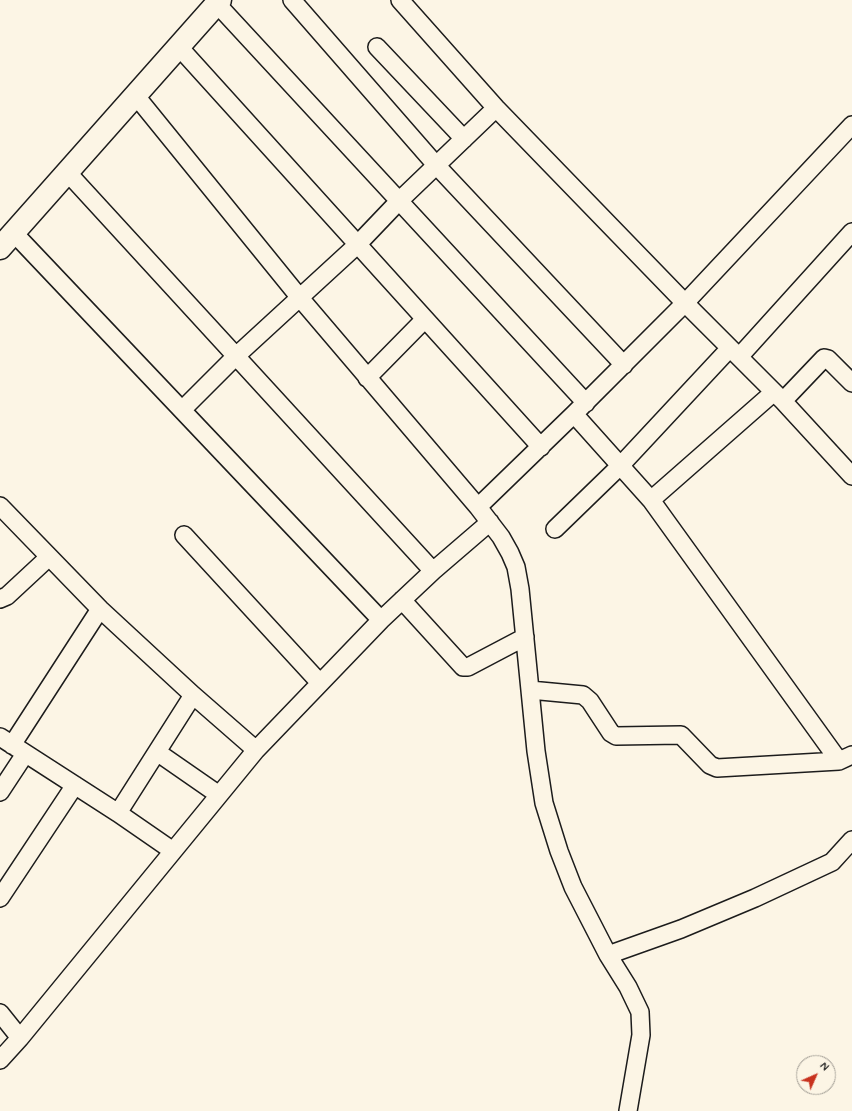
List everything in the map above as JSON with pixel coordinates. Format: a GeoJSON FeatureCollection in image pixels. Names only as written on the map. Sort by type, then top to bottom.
{"type":"FeatureCollection","features":[{"type":"Feature","properties":{"kind":"street"},"geometry":{"type":"LineString","coordinates":[[292,0],[436,165],[624,365]]}},
{"type":"Feature","properties":{"kind":"street"},"geometry":{"type":"LineString","coordinates":[[400,0],[496,108],[685,303],[778,396],[852,476]]}},
{"type":"Feature","properties":{"kind":"street"},"geometry":{"type":"LineString","coordinates":[[381,620],[182,410],[6,240],[68,174],[219,2],[399,201],[580,409],[620,466],[651,500],[847,761]]}},
{"type":"Feature","properties":{"kind":"street"},"geometry":{"type":"LineString","coordinates":[[179,47],[541,447]]}},
{"type":"Feature","properties":{"kind":"street"},"geometry":{"type":"LineString","coordinates":[[377,47],[464,139]]}},
{"type":"Feature","properties":{"kind":"street"},"geometry":{"type":"LineString","coordinates":[[136,96],[300,298],[478,507],[501,537],[516,567],[525,637],[536,751],[544,803],[558,851],[573,887],[612,961],[628,987],[640,1012],[641,1035],[628,1111]]}},
{"type":"Feature","properties":{"kind":"street"},"geometry":{"type":"LineString","coordinates":[[182,410],[235,357],[357,245],[399,201],[496,108]]}},
{"type":"Feature","properties":{"kind":"street"},"geometry":{"type":"LineString","coordinates":[[478,507],[580,409],[685,303],[852,125]]}},
{"type":"Feature","properties":{"kind":"street"},"geometry":{"type":"LineString","coordinates":[[68,174],[433,571]]}},
{"type":"Feature","properties":{"kind":"street"},"geometry":{"type":"LineString","coordinates":[[555,529],[734,352],[852,232]]}},
{"type":"Feature","properties":{"kind":"street"},"geometry":{"type":"LineString","coordinates":[[367,378],[425,320]]}},
{"type":"Feature","properties":{"kind":"street"},"geometry":{"type":"LineString","coordinates":[[651,500],[824,358],[852,383]]}},
{"type":"Feature","properties":{"kind":"street"},"geometry":{"type":"LineString","coordinates":[[0,506],[100,609],[193,695],[256,750]]}},
{"type":"Feature","properties":{"kind":"street"},"geometry":{"type":"LineString","coordinates":[[0,1060],[20,1038],[256,750],[381,620],[433,571],[490,522]]}},
{"type":"Feature","properties":{"kind":"street"},"geometry":{"type":"LineString","coordinates":[[184,535],[320,682]]}},
{"type":"Feature","properties":{"kind":"street"},"geometry":{"type":"LineString","coordinates":[[0,599],[6,596],[49,557]]}},
{"type":"Feature","properties":{"kind":"street"},"geometry":{"type":"LineString","coordinates":[[402,600],[463,667],[468,667],[525,637]]}},
{"type":"Feature","properties":{"kind":"street"},"geometry":{"type":"LineString","coordinates":[[0,792],[12,745],[100,609]]}},
{"type":"Feature","properties":{"kind":"street"},"geometry":{"type":"LineString","coordinates":[[530,690],[583,696],[590,701],[611,733],[616,736],[681,735],[710,765],[717,768],[847,761]]}},
{"type":"Feature","properties":{"kind":"street"},"geometry":{"type":"LineString","coordinates":[[118,813],[193,695]]}},
{"type":"Feature","properties":{"kind":"street"},"geometry":{"type":"LineString","coordinates":[[12,745],[118,813],[173,851]]}},
{"type":"Feature","properties":{"kind":"street"},"geometry":{"type":"LineString","coordinates":[[156,752],[219,795]]}},
{"type":"Feature","properties":{"kind":"street"},"geometry":{"type":"LineString","coordinates":[[0,898],[5,881],[75,785]]}},
{"type":"Feature","properties":{"kind":"street"},"geometry":{"type":"LineString","coordinates":[[612,961],[832,862],[852,840]]}},
{"type":"Feature","properties":{"kind":"street"},"geometry":{"type":"LineString","coordinates":[[0,1013],[20,1038]]}}]}
